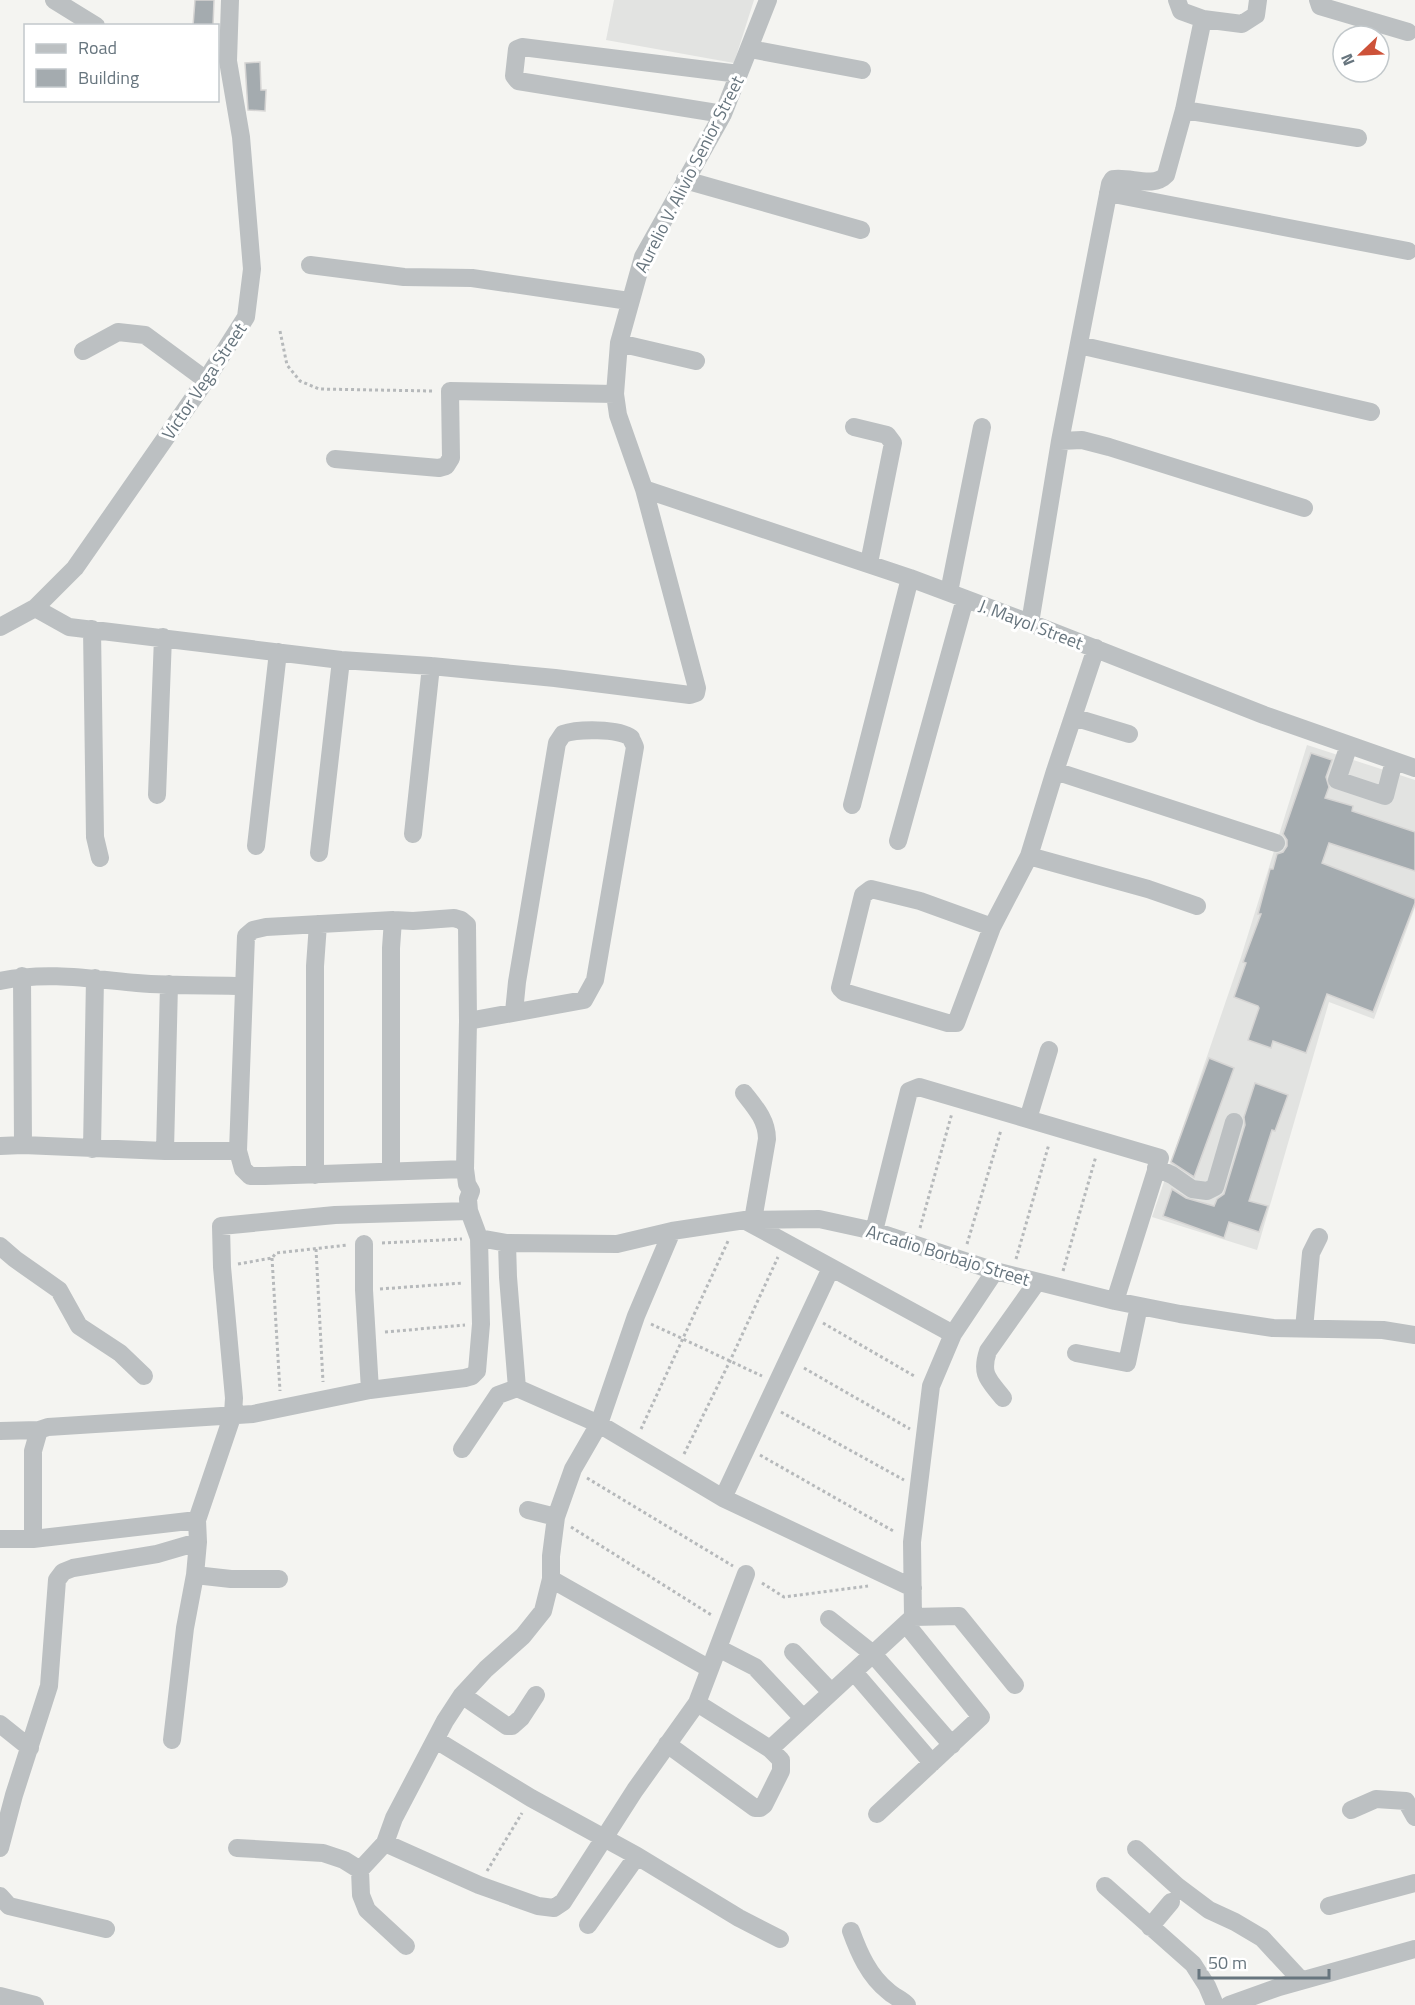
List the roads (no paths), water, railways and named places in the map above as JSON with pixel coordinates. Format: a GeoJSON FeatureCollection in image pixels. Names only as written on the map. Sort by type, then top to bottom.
{"type":"FeatureCollection","features":[{"type":"Feature","properties":{"kind":"street"},"geometry":{"type":"LineString","coordinates":[[54,0],[93,24]]}},
{"type":"Feature","properties":{"kind":"street","name":"Victor Vega Street"},"geometry":{"type":"LineString","coordinates":[[0,627],[35,608],[75,568],[206,380],[246,317],[252,269],[241,137],[223,62],[230,0]]}},
{"type":"Feature","properties":{"kind":"street","name":"Aurelio V. Alivio Senior Street"},"geometry":{"type":"LineString","coordinates":[[431,666],[555,678],[690,695],[696,693],[697,688],[644,489],[622,430],[615,394],[619,343],[643,257],[723,114],[768,0]]}},
{"type":"Feature","properties":{"kind":"street"},"geometry":{"type":"LineString","coordinates":[[1177,0],[1181,11],[1203,19],[1245,23],[1256,15],[1258,0]]}},
{"type":"Feature","properties":{"kind":"street"},"geometry":{"type":"LineString","coordinates":[[1318,0],[1320,6],[1408,32]]}},
{"type":"Feature","properties":{"kind":"street"},"geometry":{"type":"LineString","coordinates":[[1030,623],[1060,441],[1110,184],[1113,178],[1119,177],[1155,182],[1166,175],[1184,110],[1203,19]]}},
{"type":"Feature","properties":{"kind":"street"},"geometry":{"type":"LineString","coordinates":[[723,114],[518,81],[514,76],[517,49],[522,47],[739,74]]}},
{"type":"Feature","properties":{"kind":"street"},"geometry":{"type":"LineString","coordinates":[[750,49],[862,70]]}},
{"type":"Feature","properties":{"kind":"street"},"geometry":{"type":"LineString","coordinates":[[1184,110],[1358,138]]}},
{"type":"Feature","properties":{"kind":"street"},"geometry":{"type":"LineString","coordinates":[[686,180],[861,230]]}},
{"type":"Feature","properties":{"kind":"street"},"geometry":{"type":"LineString","coordinates":[[1108,193],[1408,250]]}},
{"type":"Feature","properties":{"kind":"street"},"geometry":{"type":"LineString","coordinates":[[310,265],[404,277],[472,278],[629,301]]}},
{"type":"Feature","properties":{"kind":"street"},"geometry":{"type":"LineString","coordinates":[[83,351],[118,332],[145,335],[206,380]]}},
{"type":"Feature","properties":{"kind":"street"},"geometry":{"type":"LineString","coordinates":[[619,343],[696,361]]}},
{"type":"Feature","properties":{"kind":"street"},"geometry":{"type":"LineString","coordinates":[[1079,345],[1371,412]]}},
{"type":"Feature","properties":{"kind":"street"},"geometry":{"type":"LineString","coordinates":[[334,459],[439,468],[446,466],[451,458],[450,391],[615,394]]}},
{"type":"Feature","properties":{"kind":"street"},"geometry":{"type":"LineString","coordinates":[[854,427],[887,435],[893,443],[869,563]]}},
{"type":"Feature","properties":{"kind":"street"},"geometry":{"type":"LineString","coordinates":[[898,841],[957,596],[982,427]]}},
{"type":"Feature","properties":{"kind":"street"},"geometry":{"type":"LineString","coordinates":[[1060,441],[1082,440],[1110,447],[1304,508]]}},
{"type":"Feature","properties":{"kind":"street","name":"J. Mayol Street"},"geometry":{"type":"LineString","coordinates":[[644,489],[869,563],[1096,648],[1264,715],[1415,768]]}},
{"type":"Feature","properties":{"kind":"street"},"geometry":{"type":"LineString","coordinates":[[852,805],[910,578]]}},
{"type":"Feature","properties":{"kind":"street"},"geometry":{"type":"LineString","coordinates":[[35,608],[69,627],[341,660],[431,666],[413,834]]}},
{"type":"Feature","properties":{"kind":"street"},"geometry":{"type":"LineString","coordinates":[[92,629],[96,837],[100,858]]}},
{"type":"Feature","properties":{"kind":"street"},"geometry":{"type":"LineString","coordinates":[[157,795],[163,637]]}},
{"type":"Feature","properties":{"kind":"street"},"geometry":{"type":"LineString","coordinates":[[992,927],[920,901],[871,889],[863,895],[840,988],[844,992],[916,1014],[956,1023],[992,927],[1029,856],[1096,648]]}},
{"type":"Feature","properties":{"kind":"street"},"geometry":{"type":"LineString","coordinates":[[256,846],[279,652]]}},
{"type":"Feature","properties":{"kind":"street"},"geometry":{"type":"LineString","coordinates":[[319,853],[341,660]]}},
{"type":"Feature","properties":{"kind":"street"},"geometry":{"type":"LineString","coordinates":[[1073,717],[1129,734]]}},
{"type":"Feature","properties":{"kind":"street"},"geometry":{"type":"LineString","coordinates":[[468,1022],[584,1000],[595,980],[635,747],[631,738],[619,733],[575,730],[563,734],[557,743],[514,1012]]}},
{"type":"Feature","properties":{"kind":"street"},"geometry":{"type":"LineString","coordinates":[[1349,745],[1337,780],[1385,796],[1394,761]]}},
{"type":"Feature","properties":{"kind":"street"},"geometry":{"type":"LineString","coordinates":[[1055,771],[1276,843]]}},
{"type":"Feature","properties":{"kind":"street"},"geometry":{"type":"LineString","coordinates":[[1029,856],[1148,889],[1197,906]]}},
{"type":"Feature","properties":{"kind":"street"},"geometry":{"type":"LineString","coordinates":[[0,1431],[253,1414],[370,1390],[472,1376],[478,1366],[481,1324],[479,1238],[467,1191],[467,925],[454,918],[266,927],[253,930],[246,936],[243,986],[238,1151],[243,1169],[250,1176],[391,1172],[467,1191]]}},
{"type":"Feature","properties":{"kind":"street"},"geometry":{"type":"LineString","coordinates":[[391,1172],[393,920]]}},
{"type":"Feature","properties":{"kind":"street"},"geometry":{"type":"LineString","coordinates":[[315,1175],[315,966],[318,924]]}},
{"type":"Feature","properties":{"kind":"street"},"geometry":{"type":"LineString","coordinates":[[0,981],[22,976],[243,986]]}},
{"type":"Feature","properties":{"kind":"street"},"geometry":{"type":"LineString","coordinates":[[22,976],[23,1145]]}},
{"type":"Feature","properties":{"kind":"street"},"geometry":{"type":"LineString","coordinates":[[92,1149],[95,978]]}},
{"type":"Feature","properties":{"kind":"street"},"geometry":{"type":"LineString","coordinates":[[165,1151],[169,984]]}},
{"type":"Feature","properties":{"kind":"street"},"geometry":{"type":"LineString","coordinates":[[1028,1119],[1048,1050]]}},
{"type":"Feature","properties":{"kind":"street"},"geometry":{"type":"LineString","coordinates":[[874,1231],[909,1091],[919,1087],[957,1098],[1160,1158],[1115,1302]]}},
{"type":"Feature","properties":{"kind":"street"},"geometry":{"type":"LineString","coordinates":[[744,1093],[767,1128],[767,1139],[745,1220],[953,1334]]}},
{"type":"Feature","properties":{"kind":"street"},"geometry":{"type":"LineString","coordinates":[[1156,1168],[1172,1175],[1192,1189],[1207,1191],[1215,1186],[1234,1122]]}},
{"type":"Feature","properties":{"kind":"street"},"geometry":{"type":"LineString","coordinates":[[0,1146],[238,1151]]}},
{"type":"Feature","properties":{"kind":"street"},"geometry":{"type":"LineString","coordinates":[[172,1740],[185,1628],[195,1575],[197,1520],[233,1414],[234,1398],[222,1267],[221,1226],[336,1215],[467,1191]]}},
{"type":"Feature","properties":{"kind":"street","name":"Arcadio Borbajo Street"},"geometry":{"type":"LineString","coordinates":[[479,1238],[507,1243],[616,1244],[745,1220],[819,1219],[874,1231],[1003,1273],[1115,1302],[1273,1328],[1383,1330],[1415,1335]]}},
{"type":"Feature","properties":{"kind":"street"},"geometry":{"type":"LineString","coordinates":[[406,1946],[367,1910],[361,1895],[360,1870],[385,1843],[393,1818],[462,1695],[486,1669],[523,1636],[543,1611],[551,1579],[550,1556],[556,1517],[573,1469],[599,1424],[636,1316],[672,1232]]}},
{"type":"Feature","properties":{"kind":"street"},"geometry":{"type":"LineString","coordinates":[[1304,1329],[1311,1253],[1318,1237]]}},
{"type":"Feature","properties":{"kind":"street"},"geometry":{"type":"LineString","coordinates":[[507,1243],[517,1388]]}},
{"type":"Feature","properties":{"kind":"street"},"geometry":{"type":"LineString","coordinates":[[364,1244],[364,1290],[370,1390]]}},
{"type":"Feature","properties":{"kind":"street"},"geometry":{"type":"LineString","coordinates":[[0,1246],[60,1290],[79,1326],[120,1353],[144,1376]]}},
{"type":"Feature","properties":{"kind":"street"},"geometry":{"type":"LineString","coordinates":[[723,1498],[831,1268]]}},
{"type":"Feature","properties":{"kind":"street"},"geometry":{"type":"LineString","coordinates":[[877,1814],[981,1717],[909,1621],[913,1588],[912,1542],[931,1386],[953,1334],[1003,1273]]}},
{"type":"Feature","properties":{"kind":"street"},"geometry":{"type":"LineString","coordinates":[[1003,1398],[985,1375],[984,1363],[988,1351],[1037,1282]]}},
{"type":"Feature","properties":{"kind":"street"},"geometry":{"type":"LineString","coordinates":[[1076,1353],[1127,1363],[1139,1306]]}},
{"type":"Feature","properties":{"kind":"street"},"geometry":{"type":"LineString","coordinates":[[462,1449],[498,1395],[517,1388],[599,1424],[723,1498],[913,1588]]}},
{"type":"Feature","properties":{"kind":"street"},"geometry":{"type":"LineString","coordinates":[[33,1539],[33,1451],[39,1430]]}},
{"type":"Feature","properties":{"kind":"street"},"geometry":{"type":"LineString","coordinates":[[528,1510],[556,1517]]}},
{"type":"Feature","properties":{"kind":"street"},"geometry":{"type":"LineString","coordinates":[[0,1539],[33,1539],[197,1520]]}},
{"type":"Feature","properties":{"kind":"street"},"geometry":{"type":"LineString","coordinates":[[0,1848],[14,1795],[49,1686],[57,1580],[63,1572],[73,1568],[157,1554],[198,1542]]}},
{"type":"Feature","properties":{"kind":"street"},"geometry":{"type":"LineString","coordinates":[[385,1843],[479,1885],[538,1906],[554,1908],[562,1902],[697,1703],[746,1574]]}},
{"type":"Feature","properties":{"kind":"street"},"geometry":{"type":"LineString","coordinates":[[195,1575],[231,1579],[279,1579]]}},
{"type":"Feature","properties":{"kind":"street"},"geometry":{"type":"LineString","coordinates":[[551,1579],[710,1669]]}},
{"type":"Feature","properties":{"kind":"street"},"geometry":{"type":"LineString","coordinates":[[770,1749],[909,1621],[959,1616],[1015,1685]]}},
{"type":"Feature","properties":{"kind":"street"},"geometry":{"type":"LineString","coordinates":[[829,1619],[873,1654],[952,1745]]}},
{"type":"Feature","properties":{"kind":"street"},"geometry":{"type":"LineString","coordinates":[[718,1648],[755,1667],[803,1718]]}},
{"type":"Feature","properties":{"kind":"street"},"geometry":{"type":"LineString","coordinates":[[793,1652],[831,1692]]}},
{"type":"Feature","properties":{"kind":"street"},"geometry":{"type":"LineString","coordinates":[[854,1672],[932,1763]]}},
{"type":"Feature","properties":{"kind":"street"},"geometry":{"type":"LineString","coordinates":[[462,1695],[507,1726],[512,1726],[521,1718],[536,1695]]}},
{"type":"Feature","properties":{"kind":"street"},"geometry":{"type":"LineString","coordinates":[[668,1744],[755,1808],[764,1805],[781,1771],[781,1760],[770,1749],[697,1703]]}},
{"type":"Feature","properties":{"kind":"street"},"geometry":{"type":"LineString","coordinates":[[0,1724],[30,1748]]}},
{"type":"Feature","properties":{"kind":"street"},"geometry":{"type":"LineString","coordinates":[[436,1740],[531,1798],[637,1856],[739,1918],[780,1939]]}},
{"type":"Feature","properties":{"kind":"street"},"geometry":{"type":"LineString","coordinates":[[1351,1810],[1376,1799],[1406,1801],[1415,1817]]}},
{"type":"Feature","properties":{"kind":"street"},"geometry":{"type":"LineString","coordinates":[[237,1848],[323,1853],[344,1860],[360,1870]]}},
{"type":"Feature","properties":{"kind":"street"},"geometry":{"type":"LineString","coordinates":[[1136,1849],[1177,1886],[1209,1910],[1262,1938],[1300,1980]]}},
{"type":"Feature","properties":{"kind":"street"},"geometry":{"type":"LineString","coordinates":[[588,1925],[637,1856]]}},
{"type":"Feature","properties":{"kind":"street"},"geometry":{"type":"LineString","coordinates":[[1329,1906],[1415,1883]]}},
{"type":"Feature","properties":{"kind":"street"},"geometry":{"type":"LineString","coordinates":[[1105,1886],[1193,1964],[1207,1986],[1215,2005]]}},
{"type":"Feature","properties":{"kind":"street"},"geometry":{"type":"LineString","coordinates":[[0,1896],[9,1906],[106,1929]]}},
{"type":"Feature","properties":{"kind":"street"},"geometry":{"type":"LineString","coordinates":[[1150,1927],[1171,1902]]}},
{"type":"Feature","properties":{"kind":"street"},"geometry":{"type":"LineString","coordinates":[[851,1931],[860,1955],[874,1976],[888,1991],[907,2005]]}},
{"type":"Feature","properties":{"kind":"street"},"geometry":{"type":"LineString","coordinates":[[1229,2005],[1300,1980],[1415,1949]]}},
{"type":"Feature","properties":{"kind":"street"},"geometry":{"type":"LineString","coordinates":[[0,1996],[35,2005]]}}]}
